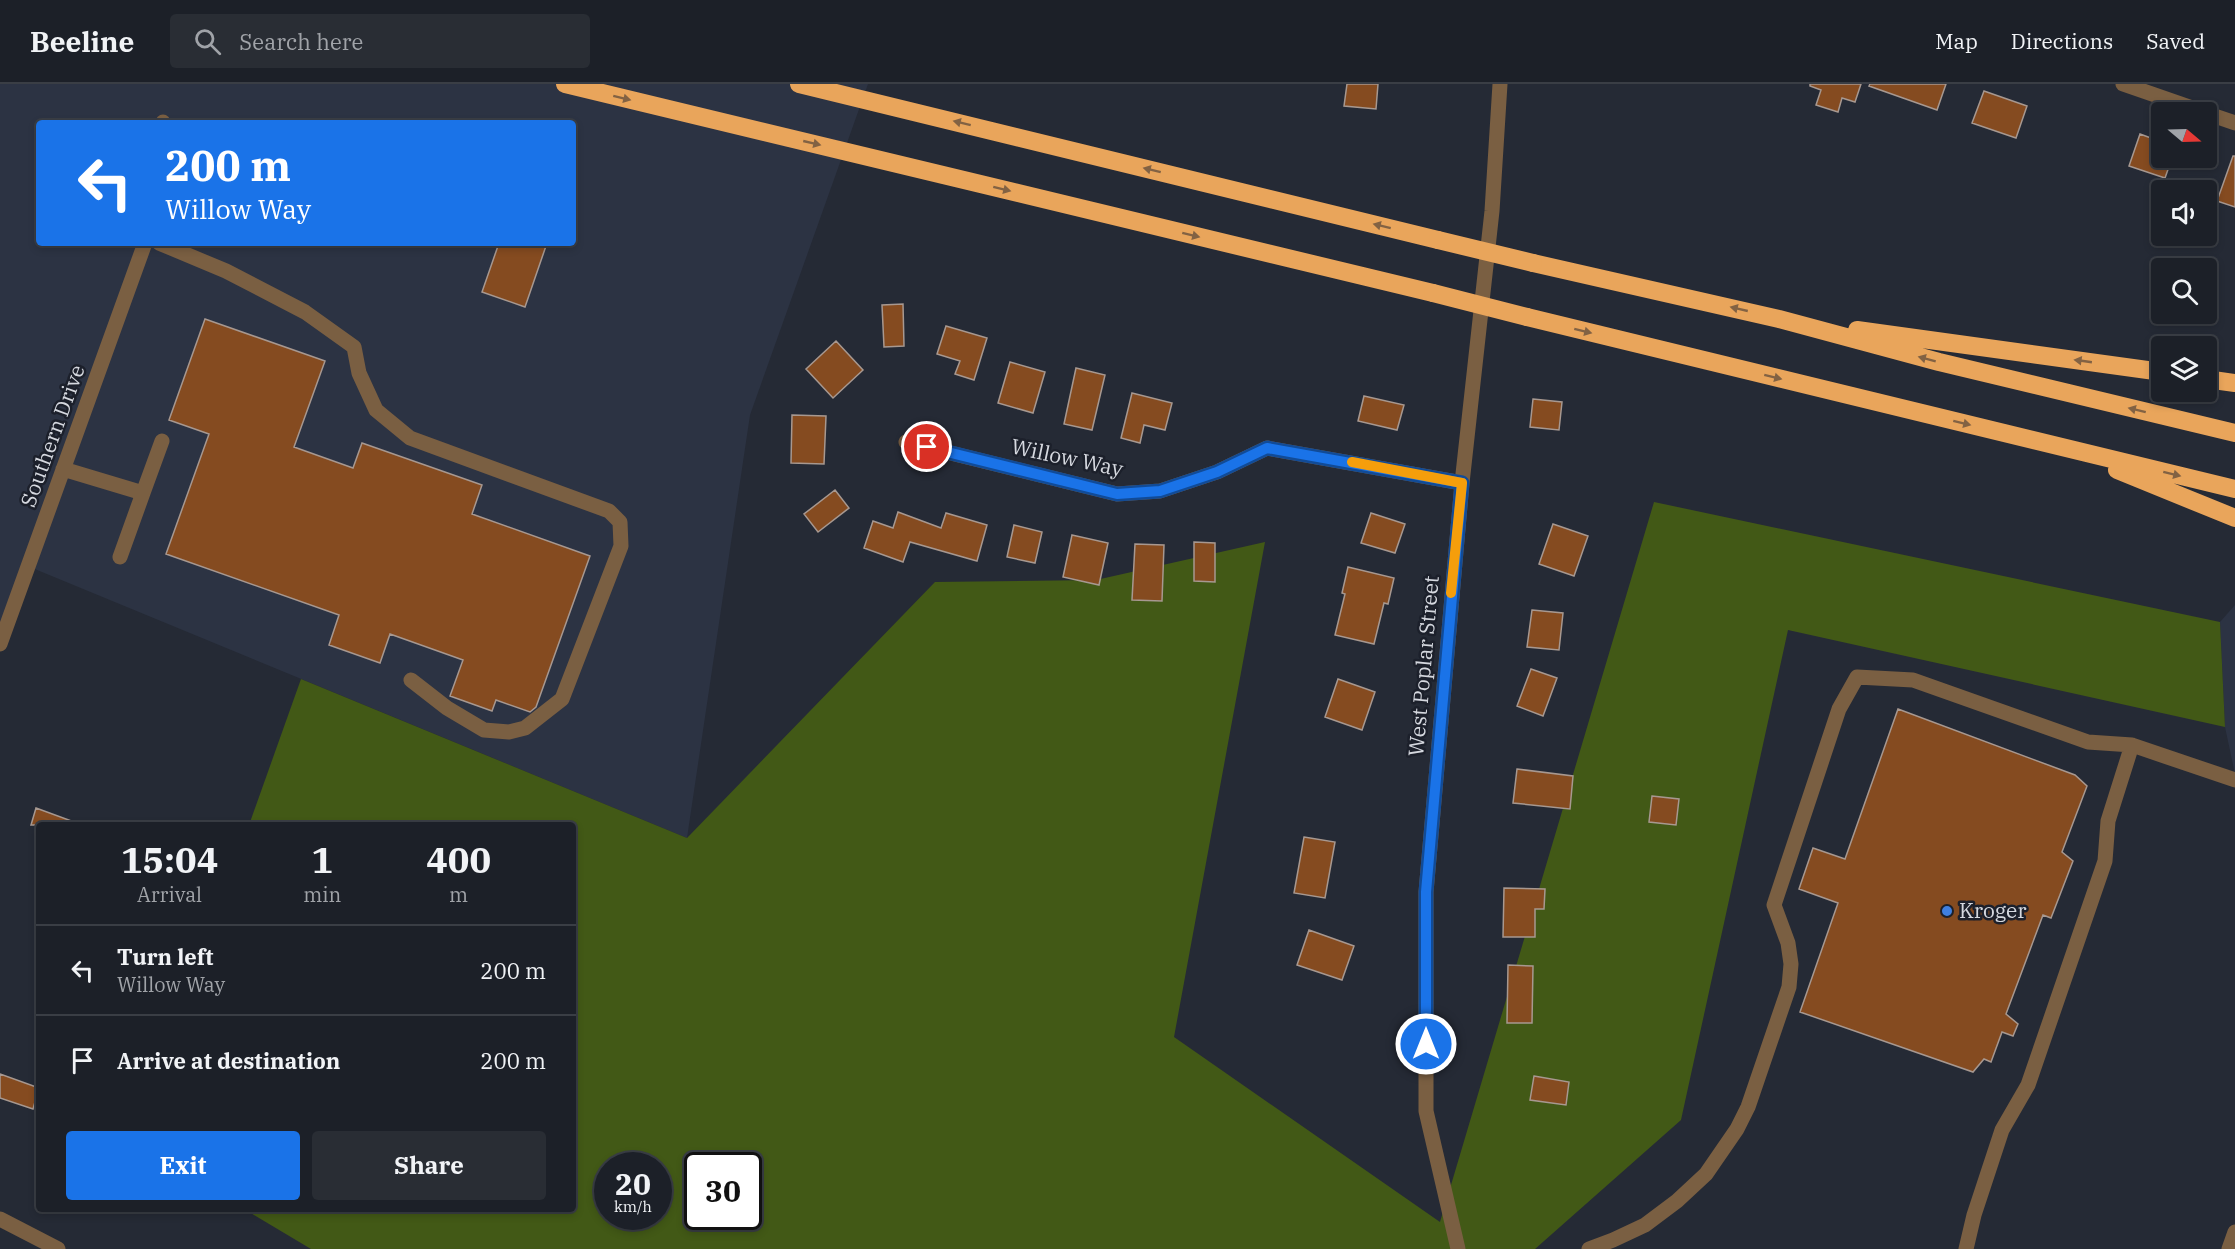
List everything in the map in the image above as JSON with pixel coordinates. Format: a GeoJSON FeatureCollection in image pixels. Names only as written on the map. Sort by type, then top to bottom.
{"type":"FeatureCollection","features":[{"type":"Feature","properties":{"kind":"highway"},"geometry":{"type":"LineString","coordinates":[[565,84],[2235,489]]}},
{"type":"Feature","properties":{"kind":"highway"},"geometry":{"type":"LineString","coordinates":[[799,84],[1438,240],[1779,319],[1939,362],[2235,433]]}},
{"type":"Feature","properties":{"kind":"highway"},"geometry":{"type":"LineString","coordinates":[[1779,319],[2151,370]]}},
{"type":"Feature","properties":{"kind":"highway"},"geometry":{"type":"LineString","coordinates":[[2217,381],[2235,383]]}},
{"type":"Feature","properties":{"kind":"highway"},"geometry":{"type":"LineString","coordinates":[[2072,450],[2235,518]]}},
{"type":"Feature","properties":{"kind":"street","name":"West Poplar Street"},"geometry":{"type":"LineString","coordinates":[[1458,1249],[1426,1111],[1426,892],[1462,483],[1492,211],[1500,84]]}},
{"type":"Feature","properties":{"kind":"street"},"geometry":{"type":"LineString","coordinates":[[2123,84],[2174,102]]}},
{"type":"Feature","properties":{"kind":"street"},"geometry":{"type":"LineString","coordinates":[[2217,117],[2235,123]]}},
{"type":"Feature","properties":{"kind":"street","name":"Southern Drive"},"geometry":{"type":"LineString","coordinates":[[0,644],[144,246]]}},
{"type":"Feature","properties":{"kind":"street"},"geometry":{"type":"LineString","coordinates":[[166,246],[226,271],[305,312],[354,347],[359,373],[376,410],[410,438],[609,511],[620,522],[621,546],[562,699],[525,728],[509,732],[484,730],[447,708],[411,680]]}},
{"type":"Feature","properties":{"kind":"street"},"geometry":{"type":"LineString","coordinates":[[120,557],[162,441]]}},
{"type":"Feature","properties":{"kind":"street","name":"Willow Way"},"geometry":{"type":"LineString","coordinates":[[906,442],[1117,494],[1160,491],[1217,472],[1267,448],[1462,483]]}},
{"type":"Feature","properties":{"kind":"street"},"geometry":{"type":"LineString","coordinates":[[63,469],[143,493]]}},
{"type":"Feature","properties":{"kind":"street"},"geometry":{"type":"LineString","coordinates":[[1588,1249],[1645,1225],[1677,1201],[1706,1174],[1737,1129],[1748,1107],[1789,987],[1791,964],[1788,943],[1774,905],[1839,710],[1857,677],[1913,680],[2088,742],[2132,745],[2235,780]]}},
{"type":"Feature","properties":{"kind":"street"},"geometry":{"type":"LineString","coordinates":[[1966,1249],[1974,1215],[2002,1130],[2028,1085],[2105,861],[2108,821],[2132,745]]}},
{"type":"Feature","properties":{"kind":"street"},"geometry":{"type":"LineString","coordinates":[[0,1219],[58,1249]]}},
{"type":"Feature","properties":{"kind":"street"},"geometry":{"type":"LineString","coordinates":[[2229,1249],[2235,1232]]}},
{"type":"Feature","properties":{"kind":"shaded area"},"geometry":{"type":"Polygon","coordinates":[[[0,84],[868,84],[750,415],[687,838],[25,565],[0,637],[0,84]]]}},
{"type":"Feature","properties":{"kind":"shaded area"},"geometry":{"type":"Polygon","coordinates":[[[2235,605],[2235,774],[2225,727],[2220,622],[2235,605]]]}},
{"type":"Feature","properties":{"kind":"green space"},"geometry":{"type":"Polygon","coordinates":[[[1654,502],[2220,622],[2225,727],[1788,630],[1681,1120],[1535,1249],[311,1249],[249,1212],[576,1212],[576,822],[250,822],[301,679],[687,838],[935,582],[1096,580],[1265,542],[1174,1037],[1440,1222],[1654,502]]]}},
{"type":"Feature","properties":{"kind":"building"},"geometry":{"type":"Polygon","coordinates":[[[1347,84],[1378,84],[1376,109],[1344,106],[1347,84]]]}},
{"type":"Feature","properties":{"kind":"building"},"geometry":{"type":"Polygon","coordinates":[[[1810,84],[1861,84],[1855,102],[1842,98],[1838,112],[1816,105],[1821,90],[1810,84]]]}},
{"type":"Feature","properties":{"kind":"building"},"geometry":{"type":"Polygon","coordinates":[[[1870,84],[1946,84],[1937,110],[1869,86],[1870,84]]]}},
{"type":"Feature","properties":{"kind":"building"},"geometry":{"type":"Polygon","coordinates":[[[1984,91],[2027,106],[2016,138],[1972,123],[1984,91]]]}},
{"type":"Feature","properties":{"kind":"building"},"geometry":{"type":"Polygon","coordinates":[[[2140,134],[2151,138],[2151,168],[2168,168],[2165,178],[2129,166],[2140,134]]]}},
{"type":"Feature","properties":{"kind":"building"},"geometry":{"type":"Polygon","coordinates":[[[2233,156],[2235,156],[2235,207],[2217,201],[2233,156]]]}},
{"type":"Feature","properties":{"kind":"building"},"geometry":{"type":"Polygon","coordinates":[[[498,246],[546,246],[525,307],[482,292],[498,246]]]}},
{"type":"Feature","properties":{"kind":"building"},"geometry":{"type":"Polygon","coordinates":[[[903,304],[904,346],[884,347],[882,305],[903,304]]]}},
{"type":"Feature","properties":{"kind":"building"},"geometry":{"type":"Polygon","coordinates":[[[205,319],[325,361],[294,447],[353,468],[362,443],[482,485],[472,514],[590,556],[536,707],[530,712],[496,700],[492,711],[450,696],[463,660],[390,634],[380,663],[329,645],[339,615],[166,554],[209,434],[169,420],[205,319]]]}},
{"type":"Feature","properties":{"kind":"building"},"geometry":{"type":"Polygon","coordinates":[[[946,326],[987,338],[974,380],[955,374],[960,361],[937,354],[946,326]]]}},
{"type":"Feature","properties":{"kind":"building"},"geometry":{"type":"Polygon","coordinates":[[[836,341],[863,370],[833,398],[806,369],[836,341]]]}},
{"type":"Feature","properties":{"kind":"building"},"geometry":{"type":"Polygon","coordinates":[[[1010,362],[1045,372],[1033,413],[998,403],[1010,362]]]}},
{"type":"Feature","properties":{"kind":"building"},"geometry":{"type":"Polygon","coordinates":[[[1076,368],[1105,375],[1092,430],[1064,424],[1076,368]]]}},
{"type":"Feature","properties":{"kind":"building"},"geometry":{"type":"Polygon","coordinates":[[[1132,393],[1172,403],[1165,430],[1144,425],[1140,443],[1121,438],[1132,393]]]}},
{"type":"Feature","properties":{"kind":"building"},"geometry":{"type":"Polygon","coordinates":[[[1364,396],[1404,405],[1397,430],[1358,421],[1364,396]]]}},
{"type":"Feature","properties":{"kind":"building"},"geometry":{"type":"Polygon","coordinates":[[[1533,399],[1562,402],[1559,430],[1530,427],[1533,399]]]}},
{"type":"Feature","properties":{"kind":"building"},"geometry":{"type":"Polygon","coordinates":[[[792,415],[826,416],[824,464],[791,463],[792,415]]]}},
{"type":"Feature","properties":{"kind":"building"},"geometry":{"type":"Polygon","coordinates":[[[835,490],[849,508],[818,532],[804,514],[835,490]]]}},
{"type":"Feature","properties":{"kind":"building"},"geometry":{"type":"Polygon","coordinates":[[[898,512],[941,528],[946,513],[987,525],[977,561],[910,542],[903,562],[864,548],[873,521],[893,528],[898,512]]]}},
{"type":"Feature","properties":{"kind":"building"},"geometry":{"type":"Polygon","coordinates":[[[1371,513],[1405,524],[1395,553],[1361,543],[1371,513]]]}},
{"type":"Feature","properties":{"kind":"building"},"geometry":{"type":"Polygon","coordinates":[[[1553,524],[1588,536],[1574,576],[1539,564],[1553,524]]]}},
{"type":"Feature","properties":{"kind":"building"},"geometry":{"type":"Polygon","coordinates":[[[1014,525],[1042,532],[1035,563],[1007,557],[1014,525]]]}},
{"type":"Feature","properties":{"kind":"building"},"geometry":{"type":"Polygon","coordinates":[[[1072,535],[1108,543],[1099,585],[1063,577],[1072,535]]]}},
{"type":"Feature","properties":{"kind":"building"},"geometry":{"type":"Polygon","coordinates":[[[1194,542],[1215,543],[1215,582],[1194,581],[1194,542]]]}},
{"type":"Feature","properties":{"kind":"building"},"geometry":{"type":"Polygon","coordinates":[[[1135,544],[1164,545],[1162,601],[1132,600],[1135,544]]]}},
{"type":"Feature","properties":{"kind":"building"},"geometry":{"type":"Polygon","coordinates":[[[1348,567],[1394,578],[1388,604],[1384,603],[1374,644],[1335,635],[1345,594],[1342,593],[1348,567]]]}},
{"type":"Feature","properties":{"kind":"building"},"geometry":{"type":"Polygon","coordinates":[[[1532,610],[1563,613],[1559,650],[1527,647],[1532,610]]]}},
{"type":"Feature","properties":{"kind":"building"},"geometry":{"type":"Polygon","coordinates":[[[1531,669],[1557,678],[1543,716],[1517,706],[1531,669]]]}},
{"type":"Feature","properties":{"kind":"building"},"geometry":{"type":"Polygon","coordinates":[[[1338,679],[1375,692],[1362,730],[1325,717],[1338,679]]]}},
{"type":"Feature","properties":{"kind":"building"},"geometry":{"type":"Polygon","coordinates":[[[1898,709],[2075,775],[2087,786],[2062,852],[2073,861],[2051,918],[2043,915],[2006,1014],[2018,1024],[2013,1036],[2002,1032],[1991,1062],[1984,1059],[1973,1072],[1800,1012],[1838,903],[1799,889],[1813,848],[1845,859],[1898,709]]]}},
{"type":"Feature","properties":{"kind":"building"},"geometry":{"type":"Polygon","coordinates":[[[1517,769],[1573,776],[1570,809],[1513,803],[1517,769]]]}},
{"type":"Feature","properties":{"kind":"building"},"geometry":{"type":"Polygon","coordinates":[[[1652,796],[1679,799],[1676,825],[1649,822],[1652,796]]]}},
{"type":"Feature","properties":{"kind":"building"},"geometry":{"type":"Polygon","coordinates":[[[36,808],[74,822],[36,822],[36,825],[31,825],[36,808]]]}},
{"type":"Feature","properties":{"kind":"building"},"geometry":{"type":"Polygon","coordinates":[[[1304,837],[1335,842],[1325,898],[1294,893],[1304,837]]]}},
{"type":"Feature","properties":{"kind":"building"},"geometry":{"type":"Polygon","coordinates":[[[1504,888],[1545,889],[1544,909],[1535,909],[1535,937],[1503,937],[1504,888]]]}},
{"type":"Feature","properties":{"kind":"building"},"geometry":{"type":"Polygon","coordinates":[[[1309,930],[1354,946],[1342,980],[1297,965],[1309,930]]]}},
{"type":"Feature","properties":{"kind":"building"},"geometry":{"type":"Polygon","coordinates":[[[1508,965],[1533,966],[1532,1023],[1507,1023],[1508,965]]]}},
{"type":"Feature","properties":{"kind":"building"},"geometry":{"type":"Polygon","coordinates":[[[0,1074],[36,1087],[33,1109],[0,1098],[0,1074]]]}},
{"type":"Feature","properties":{"kind":"building"},"geometry":{"type":"Polygon","coordinates":[[[1534,1076],[1569,1082],[1566,1105],[1530,1100],[1534,1076]]]}},
{"type":"Feature","properties":{"kind":"slow traffic"},"geometry":{"type":"LineString","coordinates":[[1352,462],[1462,483],[1451,593]]}},
{"type":"Feature","properties":{"kind":"place","name":"Kroger"},"geometry":{"type":"Point","coordinates":[1947,911]}},
{"type":"Feature","properties":{"kind":"route"},"geometry":{"type":"LineString","coordinates":[[927,447],[1117,494],[1160,491],[1217,472],[1267,448],[1317,455],[1462,483],[1426,892],[1426,1044]]}}]}
